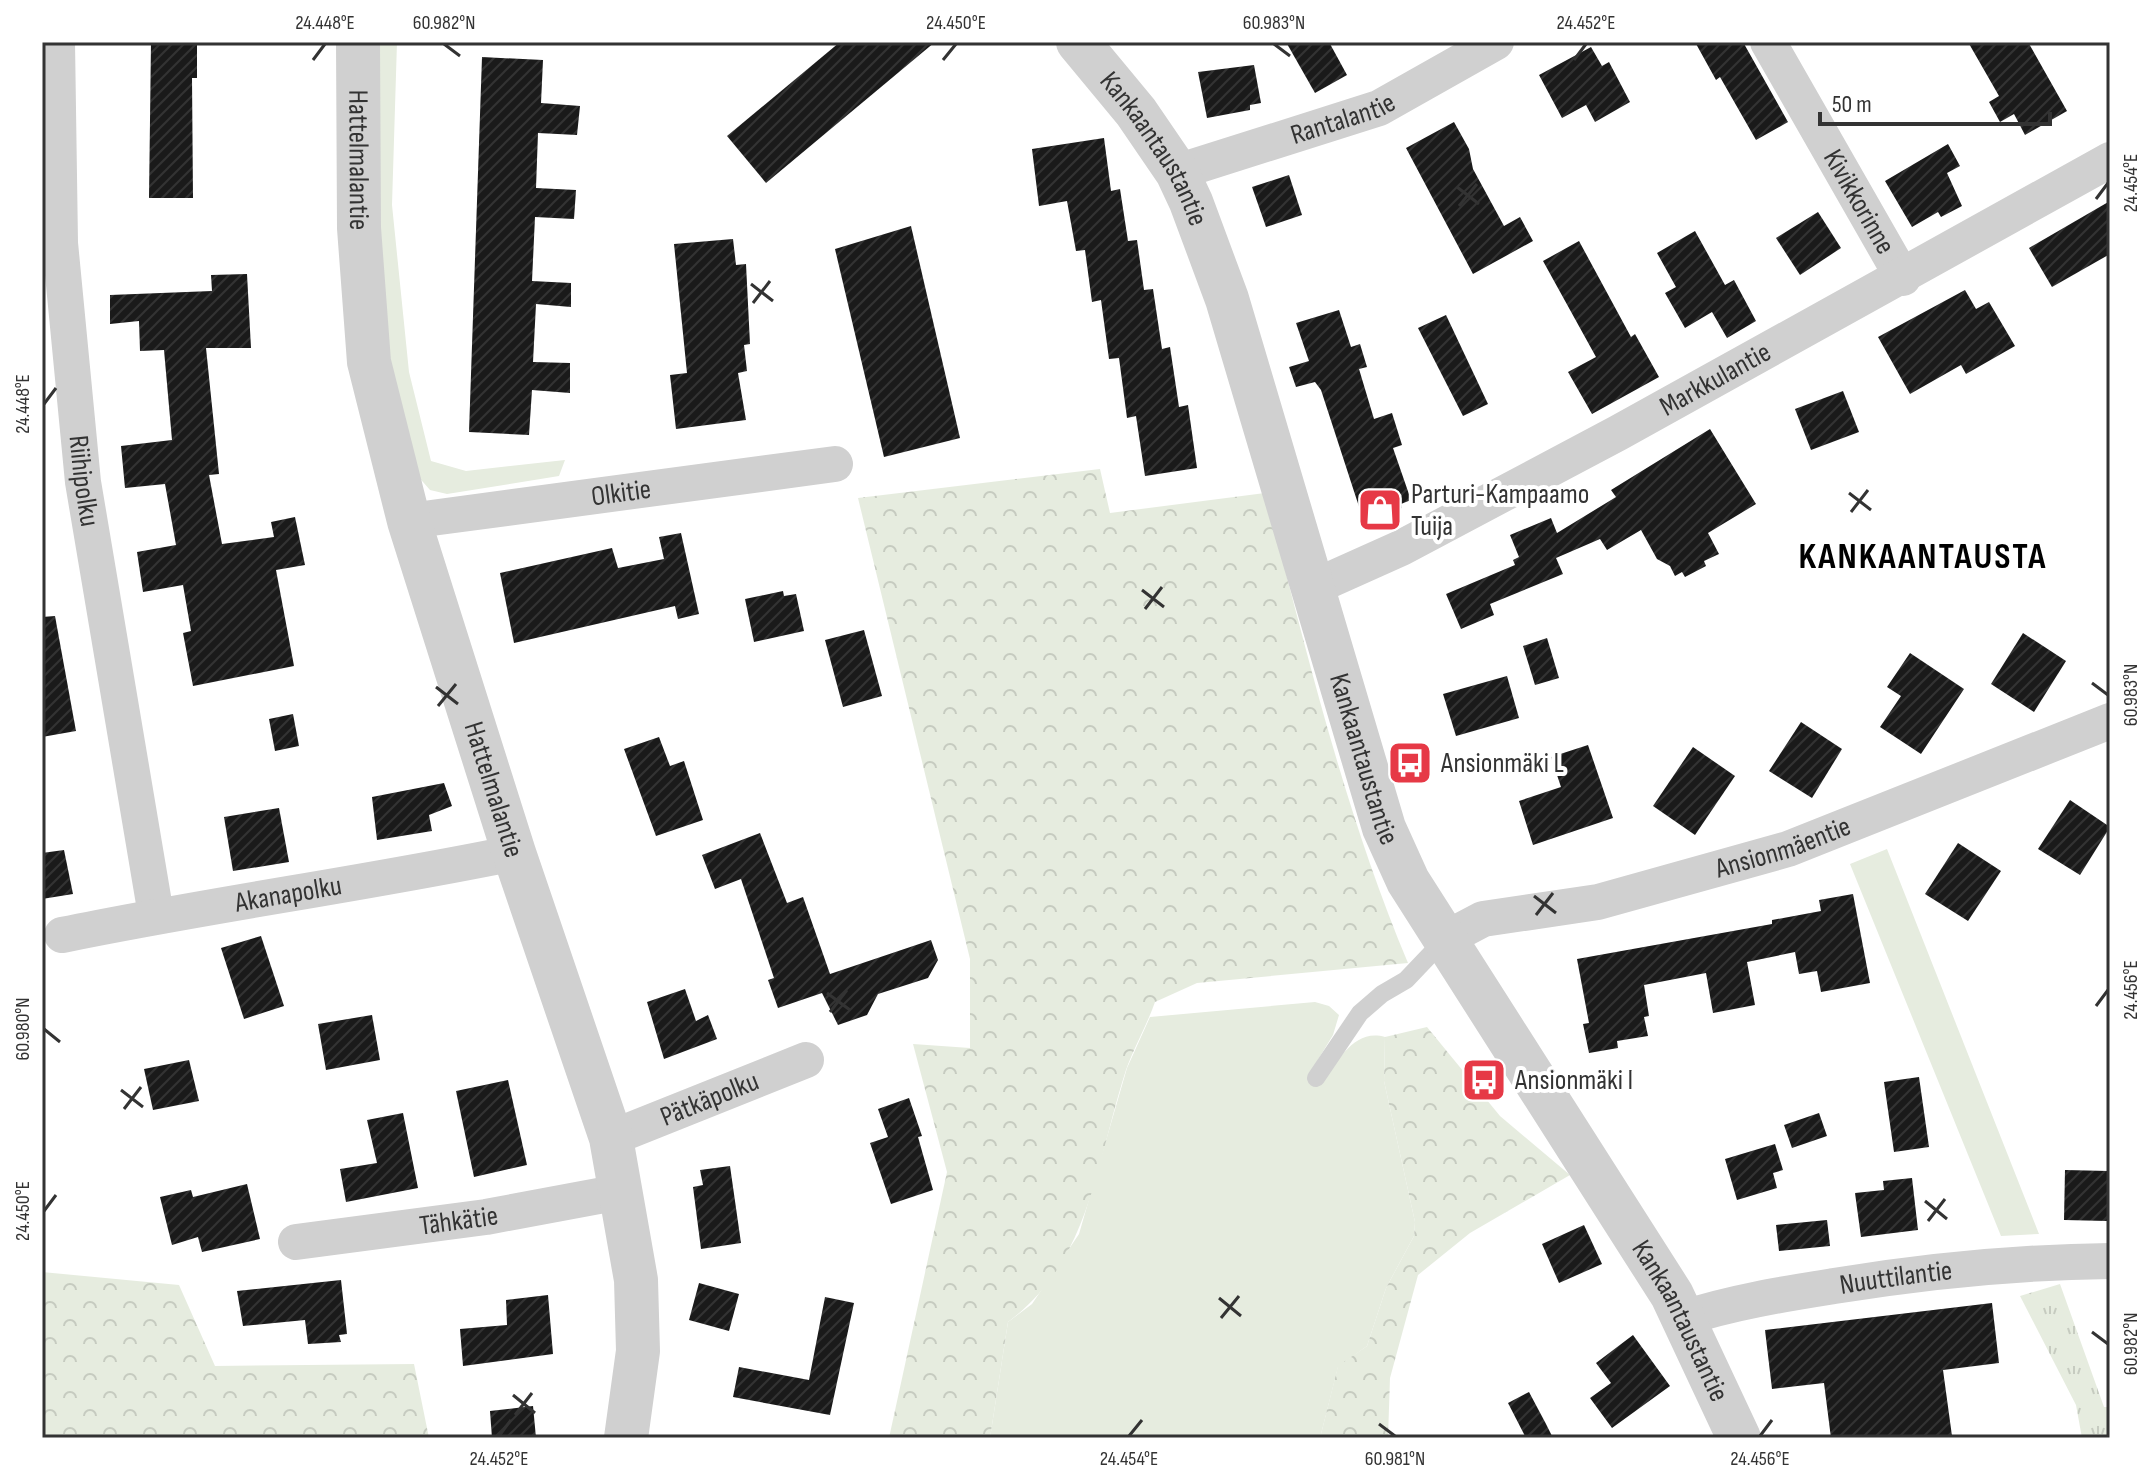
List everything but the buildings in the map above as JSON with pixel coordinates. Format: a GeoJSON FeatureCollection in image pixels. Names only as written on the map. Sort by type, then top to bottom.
{"type":"FeatureCollection","features":[{"type":"Feature","properties":{"kind":"street","name":"Riihipolku"},"geometry":{"type":"LineString","coordinates":[[57,42],[60,243],[83,482],[156,915]]}},
{"type":"Feature","properties":{"kind":"street","name":"Hattelmalantie"},"geometry":{"type":"LineString","coordinates":[[358,42],[359,228],[369,362],[409,521],[514,853],[611,1138],[636,1280],[638,1351],[626,1438]]}},
{"type":"Feature","properties":{"kind":"street","name":"Kankaantaustantie"},"geometry":{"type":"LineString","coordinates":[[1078,42],[1136,112],[1177,172],[1227,299],[1384,828],[1408,881],[1684,1318],[1739,1438]]}},
{"type":"Feature","properties":{"kind":"street","name":"Rantalantie"},"geometry":{"type":"LineString","coordinates":[[1177,172],[1379,108],[1496,42]]}},
{"type":"Feature","properties":{"kind":"street","name":"Kivikkorinne"},"geometry":{"type":"LineString","coordinates":[[1768,42],[1903,278]]}},
{"type":"Feature","properties":{"kind":"street","name":"Markkulantie"},"geometry":{"type":"LineString","coordinates":[[1314,587],[1401,548],[1903,278],[2110,160]]}},
{"type":"Feature","properties":{"kind":"street","name":"Olkitie"},"geometry":{"type":"LineString","coordinates":[[409,521],[835,464]]}},
{"type":"Feature","properties":{"kind":"street","name":"Ansionmäentie"},"geometry":{"type":"LineString","coordinates":[[1445,939],[1483,919],[1598,902],[1788,849],[2110,721]]}},
{"type":"Feature","properties":{"kind":"street","name":"Akanapolku"},"geometry":{"type":"LineString","coordinates":[[62,935],[156,915],[420,873],[514,853]]}},
{"type":"Feature","properties":{"kind":"street","name":"Pätkäpolku"},"geometry":{"type":"LineString","coordinates":[[611,1138],[806,1060]]}},
{"type":"Feature","properties":{"kind":"street","name":"Tähkätie"},"geometry":{"type":"LineString","coordinates":[[296,1242],[486,1217],[620,1192]]}},
{"type":"Feature","properties":{"kind":"street","name":"Nuuttilantie"},"geometry":{"type":"LineString","coordinates":[[1684,1318],[1783,1294],[1927,1272],[2021,1262],[2110,1261]]}},
{"type":"Feature","properties":{"kind":"lane"},"geometry":{"type":"LineString","coordinates":[[1316,1078],[1360,1013],[1382,994],[1406,980],[1445,939]]}},
{"type":"Feature","properties":{"kind":"green space"},"geometry":{"type":"Polygon","coordinates":[[[373,42],[397,42],[392,205],[409,372],[431,461],[466,471],[565,460],[559,476],[447,494],[430,490],[409,466],[385,329],[373,42]]]}},
{"type":"Feature","properties":{"kind":"green space"},"geometry":{"type":"Polygon","coordinates":[[[1100,469],[1110,513],[1265,493],[1346,789],[1385,906],[1408,963],[1197,983],[1155,1002],[1126,1070],[1087,1207],[1074,1239],[1036,1297],[1008,1322],[990,1438],[889,1438],[947,1172],[913,1044],[970,1048],[970,959],[858,498],[1100,469]]]}},
{"type":"Feature","properties":{"kind":"green space"},"geometry":{"type":"Polygon","coordinates":[[[1887,849],[2039,1234],[2001,1236],[1850,864],[1887,849]]]}},
{"type":"Feature","properties":{"kind":"green space"},"geometry":{"type":"Polygon","coordinates":[[[1315,1002],[1329,1006],[1339,1015],[1333,1035],[1308,1076],[1321,1082],[1356,1042],[1374,1035],[1385,1037],[1384,1081],[1415,1222],[1414,1236],[1386,1288],[1367,1346],[1338,1367],[1320,1438],[990,1438],[1008,1322],[1032,1304],[1079,1234],[1127,1068],[1150,1017],[1315,1002]]]}},
{"type":"Feature","properties":{"kind":"green space"},"geometry":{"type":"Polygon","coordinates":[[[1427,1027],[1500,1116],[1570,1175],[1470,1233],[1418,1275],[1390,1378],[1388,1438],[1320,1438],[1338,1366],[1367,1346],[1386,1288],[1414,1236],[1415,1222],[1384,1081],[1385,1037],[1427,1027]]]}},
{"type":"Feature","properties":{"kind":"green space"},"geometry":{"type":"Polygon","coordinates":[[[42,1272],[179,1285],[215,1366],[414,1364],[429,1438],[42,1438],[42,1272]]]}},
{"type":"Feature","properties":{"kind":"green space"},"geometry":{"type":"Polygon","coordinates":[[[2060,1284],[2104,1407],[2110,1407],[2110,1438],[2082,1438],[2076,1405],[2020,1296],[2060,1284]]]}},
{"type":"Feature","properties":{"kind":"place","name":"Parturi-Kampaamo Tuija"},"geometry":{"type":"Point","coordinates":[1380,510]}},
{"type":"Feature","properties":{"kind":"place","name":"Ansionmäki L"},"geometry":{"type":"Point","coordinates":[1410,763]}},
{"type":"Feature","properties":{"kind":"place","name":"Ansionmäki I"},"geometry":{"type":"Point","coordinates":[1484,1080]}},
{"type":"Feature","properties":{"kind":"district","name":"KANKAANTAUSTA"},"geometry":{"type":"Point","coordinates":[1923,557]}}]}
